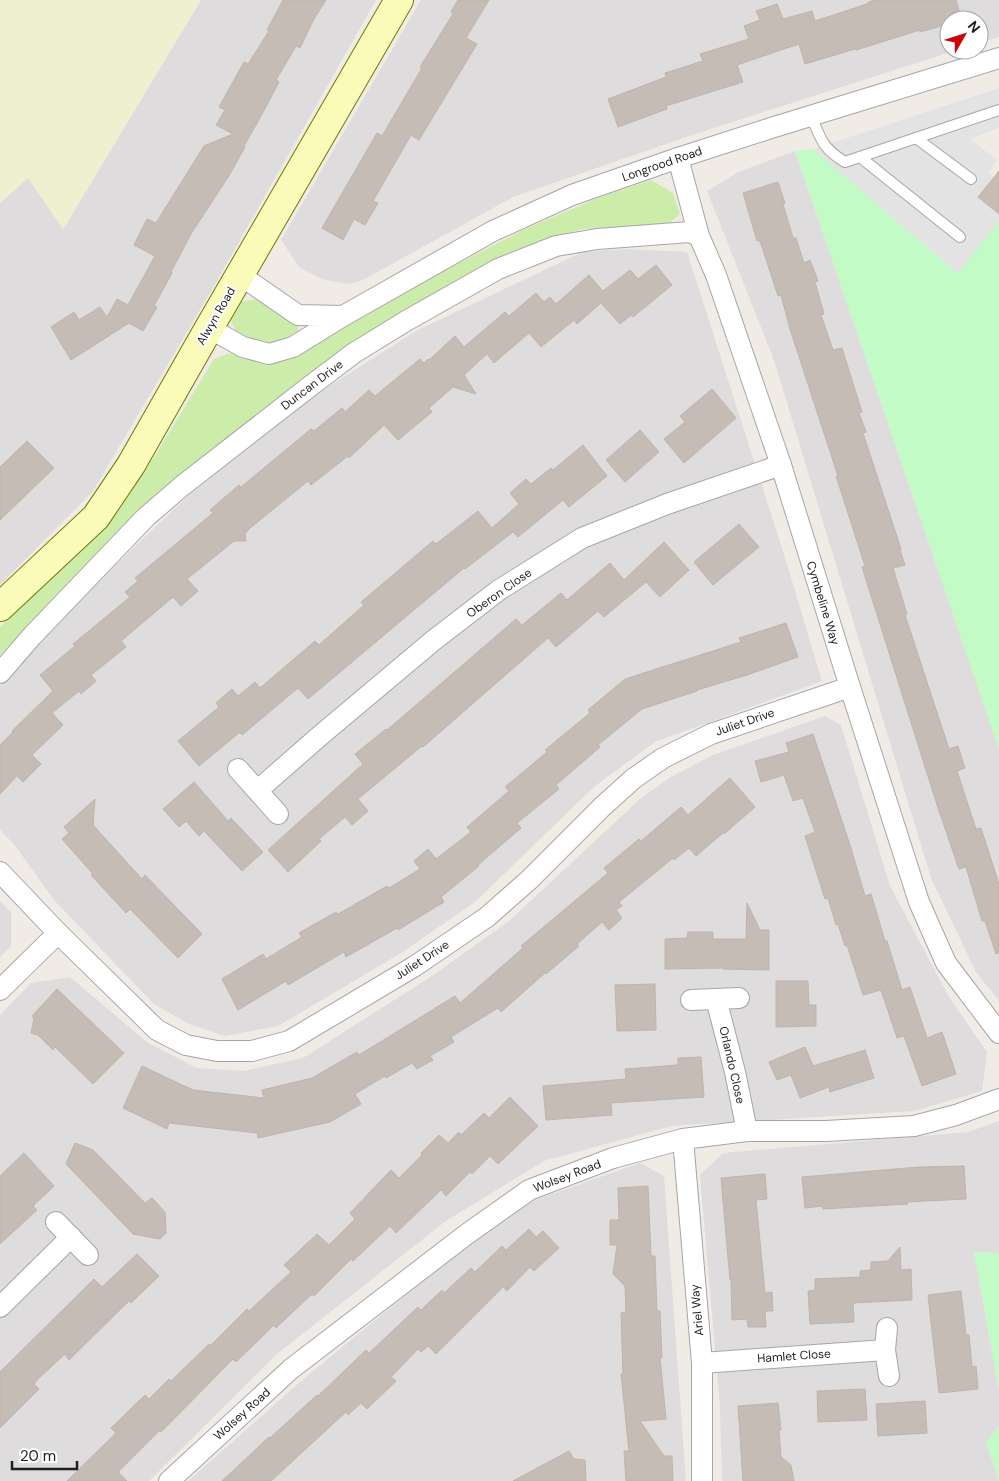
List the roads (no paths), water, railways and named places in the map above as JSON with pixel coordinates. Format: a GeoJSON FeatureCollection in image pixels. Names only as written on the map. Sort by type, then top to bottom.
{"type":"FeatureCollection","features":[{"type":"Feature","properties":{"kind":"street","name":"Alwyn Road"},"geometry":{"type":"LineString","coordinates":[[0,607],[96,517],[131,465],[399,0]]}},
{"type":"Feature","properties":{"kind":"street","name":"Longrood Road"},"geometry":{"type":"LineString","coordinates":[[209,328],[243,346],[269,354],[293,347],[343,316],[493,231],[572,196],[678,158],[999,58]]}},
{"type":"Feature","properties":{"kind":"street","name":"Cymbeline Way"},"geometry":{"type":"LineString","coordinates":[[678,158],[699,236],[716,275],[781,465],[919,902],[946,963],[999,1033]]}},
{"type":"Feature","properties":{"kind":"street","name":"Duncan Drive"},"geometry":{"type":"LineString","coordinates":[[0,673],[32,636],[146,517],[182,486],[354,353],[498,269],[556,246],[597,238],[689,232],[699,236]]}},
{"type":"Feature","properties":{"kind":"street"},"geometry":{"type":"LineString","coordinates":[[240,275],[298,315],[343,316]]}},
{"type":"Feature","properties":{"kind":"street","name":"Oberon Close"},"geometry":{"type":"LineString","coordinates":[[258,790],[442,634],[499,590],[582,538],[667,504],[781,465]]}},
{"type":"Feature","properties":{"kind":"street","name":"Juliet Drive"},"geometry":{"type":"LineString","coordinates":[[0,872],[58,933],[157,1030],[186,1045],[217,1051],[252,1051],[289,1041],[415,966],[487,917],[529,880],[602,807],[633,779],[663,758],[711,734],[850,687]]}},
{"type":"Feature","properties":{"kind":"street"},"geometry":{"type":"LineString","coordinates":[[238,769],[278,814]]}},
{"type":"Feature","properties":{"kind":"street"},"geometry":{"type":"LineString","coordinates":[[0,990],[58,933]]}},
{"type":"Feature","properties":{"kind":"street"},"geometry":{"type":"LineString","coordinates":[[691,1000],[739,998]]}},
{"type":"Feature","properties":{"kind":"street","name":"Orlando Close"},"geometry":{"type":"LineString","coordinates":[[716,999],[735,1072],[747,1131]]}},
{"type":"Feature","properties":{"kind":"street","name":"Wolsey Road"},"geometry":{"type":"LineString","coordinates":[[170,1481],[291,1369],[467,1234],[529,1190],[613,1158],[683,1139],[747,1131],[826,1131],[914,1126],[956,1115],[999,1099]]}},
{"type":"Feature","properties":{"kind":"street","name":"Ariel Way"},"geometry":{"type":"LineString","coordinates":[[683,1139],[702,1363],[702,1481]]}},
{"type":"Feature","properties":{"kind":"street"},"geometry":{"type":"LineString","coordinates":[[56,1222],[88,1255]]}},
{"type":"Feature","properties":{"kind":"street"},"geometry":{"type":"LineString","coordinates":[[0,1307],[71,1237]]}},
{"type":"Feature","properties":{"kind":"street"},"geometry":{"type":"LineString","coordinates":[[886,1328],[889,1376]]}},
{"type":"Feature","properties":{"kind":"street","name":"Hamlet Close"},"geometry":{"type":"LineString","coordinates":[[702,1363],[886,1350]]}},
{"type":"Feature","properties":{"kind":"lane"},"geometry":{"type":"LineString","coordinates":[[811,116],[824,146],[845,162],[999,110]]}},
{"type":"Feature","properties":{"kind":"lane"},"geometry":{"type":"LineString","coordinates":[[916,138],[971,179]]}},
{"type":"Feature","properties":{"kind":"lane"},"geometry":{"type":"LineString","coordinates":[[860,157],[960,237]]}}]}
